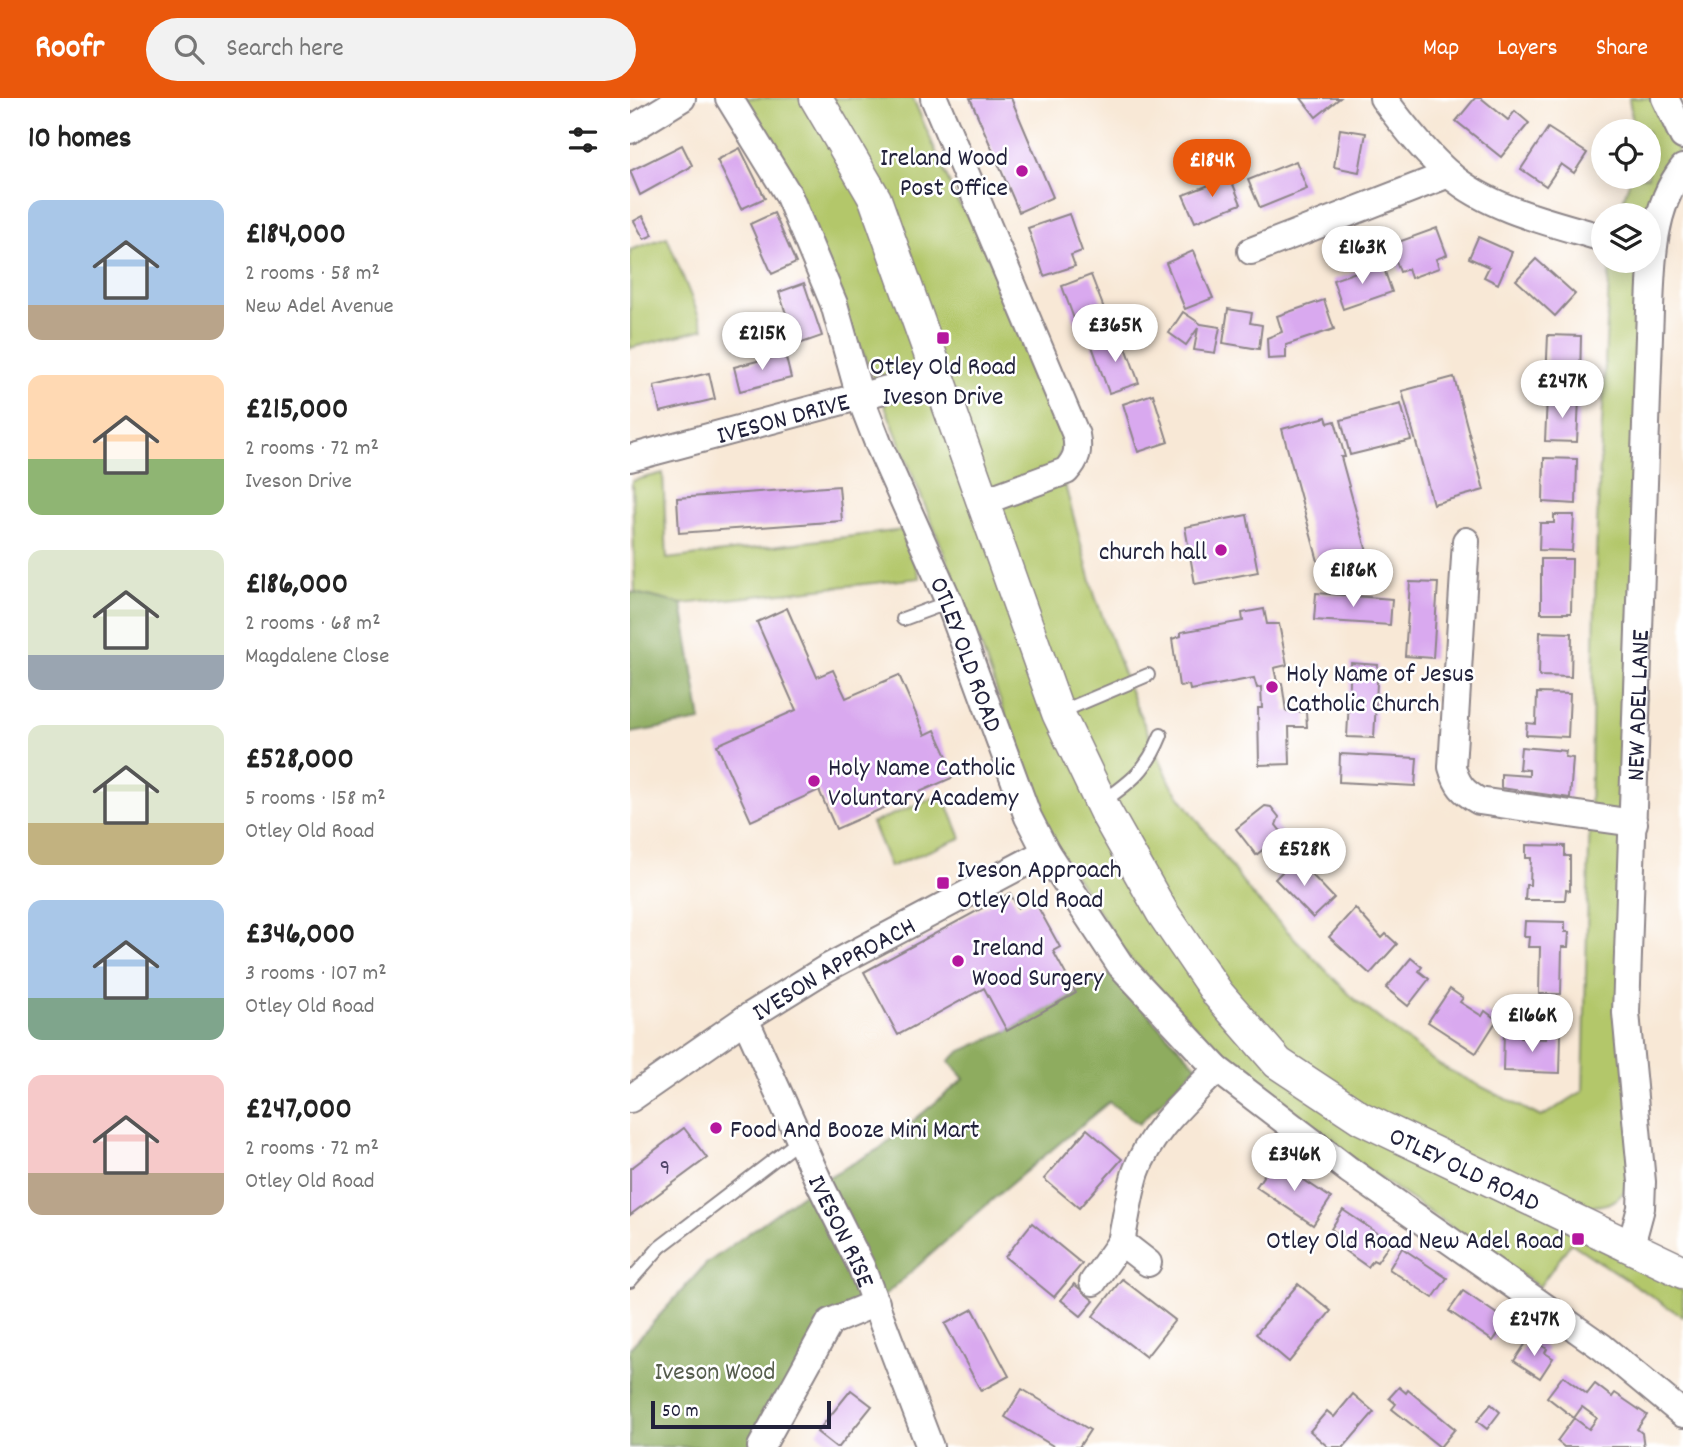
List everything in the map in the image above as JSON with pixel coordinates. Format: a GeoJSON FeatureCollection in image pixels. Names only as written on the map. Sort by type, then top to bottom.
{"type":"FeatureCollection","features":[{"type":"Feature","properties":{"kind":"street"},"geometry":{"type":"LineString","coordinates":[[630,130],[682,98]]}},
{"type":"Feature","properties":{"kind":"street","name":"OTLEY OLD ROAD"},"geometry":{"type":"LineString","coordinates":[[729,98],[788,194],[834,304],[860,397],[899,494],[949,602],[1028,817],[1045,852],[1121,966],[1217,1069],[1349,1170],[1602,1347],[1683,1414]]}},
{"type":"Feature","properties":{"kind":"street","name":"OTLEY OLD ROAD"},"geometry":{"type":"LineString","coordinates":[[817,98],[875,199],[1058,713],[1101,803],[1162,912],[1219,994],[1278,1063],[1361,1118],[1683,1272]]}},
{"type":"Feature","properties":{"kind":"street"},"geometry":{"type":"LineString","coordinates":[[934,98],[1076,435],[1078,449],[1076,461],[1066,471],[982,502]]}},
{"type":"Feature","properties":{"kind":"street"},"geometry":{"type":"LineString","coordinates":[[1382,98],[1450,174],[1469,188],[1513,209],[1591,234]]}},
{"type":"Feature","properties":{"kind":"street"},"geometry":{"type":"LineString","coordinates":[[1665,98],[1683,136]]}},
{"type":"Feature","properties":{"kind":"street","name":"NEW ADEL LANE"},"geometry":{"type":"LineString","coordinates":[[1661,216],[1668,194],[1683,168]]}},
{"type":"Feature","properties":{"kind":"street"},"geometry":{"type":"LineString","coordinates":[[1251,251],[1450,174]]}},
{"type":"Feature","properties":{"kind":"street","name":"NEW ADEL LANE"},"geometry":{"type":"LineString","coordinates":[[1631,1245],[1641,1208],[1642,1182],[1626,1013],[1650,273]]}},
{"type":"Feature","properties":{"kind":"street","name":"IVESON DRIVE"},"geometry":{"type":"LineString","coordinates":[[630,458],[936,376]]}},
{"type":"Feature","properties":{"kind":"street"},"geometry":{"type":"LineString","coordinates":[[1466,541],[1452,758],[1456,782],[1464,793],[1479,801],[1634,823]]}},
{"type":"Feature","properties":{"kind":"street","name":"IVESON APPROACH"},"geometry":{"type":"LineString","coordinates":[[630,1099],[745,1018],[827,968],[1045,852]]}},
{"type":"Feature","properties":{"kind":"street","name":"IVESON RISE"},"geometry":{"type":"LineString","coordinates":[[745,1018],[861,1266],[930,1447]]}},
{"type":"Feature","properties":{"kind":"street"},"geometry":{"type":"LineString","coordinates":[[1093,1282],[1121,1242],[1136,1172],[1146,1151],[1169,1119],[1217,1069]]}},
{"type":"Feature","properties":{"kind":"street"},"geometry":{"type":"LineString","coordinates":[[1121,1242],[1148,1263]]}},
{"type":"Feature","properties":{"kind":"street"},"geometry":{"type":"LineString","coordinates":[[761,1447],[831,1321],[876,1303]]}},
{"type":"Feature","properties":{"kind":"lane"},"geometry":{"type":"LineString","coordinates":[[903,619],[949,602]]}},
{"type":"Feature","properties":{"kind":"lane"},"geometry":{"type":"LineString","coordinates":[[1058,713],[1148,675]]}},
{"type":"Feature","properties":{"kind":"lane"},"geometry":{"type":"LineString","coordinates":[[1101,803],[1136,778],[1152,757],[1161,735]]}},
{"type":"Feature","properties":{"kind":"lane"},"geometry":{"type":"LineString","coordinates":[[630,1281],[660,1247],[800,1140]]}},
{"type":"Feature","properties":{"kind":"green space"},"geometry":{"type":"Polygon","coordinates":[[[729,98],[913,98],[957,201],[975,225],[1060,427],[1063,444],[1058,459],[1095,596],[1135,704],[1171,784],[1253,896],[1354,999],[1439,1065],[1541,1117],[1583,1091],[1597,525],[1609,273],[1658,273],[1629,1185],[1614,1201],[1592,1206],[1576,1235],[1683,1291],[1683,1317],[1571,1243],[1539,1287],[1358,1163],[1231,1064],[1129,958],[1045,829],[979,640],[866,359],[834,304],[729,98]]]}},
{"type":"Feature","properties":{"kind":"green space"},"geometry":{"type":"Polygon","coordinates":[[[1629,98],[1665,98],[1677,146],[1678,158],[1673,183],[1661,213],[1661,203],[1622,203],[1627,189],[1661,189],[1661,119],[1632,119],[1629,98]]]}},
{"type":"Feature","properties":{"kind":"green space"},"geometry":{"type":"Polygon","coordinates":[[[667,237],[704,329],[630,348],[630,250],[667,237]]]}},
{"type":"Feature","properties":{"kind":"green space"},"geometry":{"type":"Polygon","coordinates":[[[663,473],[667,559],[902,530],[920,578],[682,604],[635,593],[632,481],[663,473]]]}},
{"type":"Feature","properties":{"kind":"green space"},"geometry":{"type":"Polygon","coordinates":[[[630,592],[682,604],[701,721],[630,733],[630,592]]]}},
{"type":"Feature","properties":{"kind":"green space"},"geometry":{"type":"Polygon","coordinates":[[[943,794],[961,838],[890,867],[872,823],[943,794]]]}},
{"type":"Feature","properties":{"kind":"green space","name":"Iveson Wood"},"geometry":{"type":"Polygon","coordinates":[[[1115,971],[1154,1021],[1197,1066],[1139,1124],[1109,1102],[1000,1193],[876,1303],[831,1322],[761,1447],[630,1447],[630,1348],[706,1264],[819,1182],[879,1149],[964,1079],[949,1061],[961,1051],[1007,1031],[1115,971]]]}},
{"type":"Feature","properties":{"kind":"building"},"geometry":{"type":"Polygon","coordinates":[[[970,98],[1011,98],[1053,197],[1019,212],[970,98]]]}},
{"type":"Feature","properties":{"kind":"building"},"geometry":{"type":"Polygon","coordinates":[[[1301,98],[1340,98],[1316,117],[1301,98]]]}},
{"type":"Feature","properties":{"kind":"building"},"geometry":{"type":"Polygon","coordinates":[[[1475,98],[1481,98],[1508,120],[1515,111],[1529,123],[1501,157],[1456,121],[1475,98]]]}},
{"type":"Feature","properties":{"kind":"building"},"geometry":{"type":"Polygon","coordinates":[[[1548,128],[1587,153],[1574,173],[1561,164],[1546,186],[1521,169],[1548,128]]]}},
{"type":"Feature","properties":{"kind":"building"},"geometry":{"type":"Polygon","coordinates":[[[1340,129],[1366,133],[1359,172],[1334,167],[1340,129]]]}},
{"type":"Feature","properties":{"kind":"building"},"geometry":{"type":"Polygon","coordinates":[[[682,145],[692,165],[640,195],[630,171],[682,145]]]}},
{"type":"Feature","properties":{"kind":"building"},"geometry":{"type":"Polygon","coordinates":[[[740,148],[765,198],[741,209],[717,160],[740,148]]]}},
{"type":"Feature","properties":{"kind":"building"},"geometry":{"type":"Polygon","coordinates":[[[1296,161],[1307,189],[1260,208],[1248,180],[1296,161]]]}},
{"type":"Feature","properties":{"kind":"building"},"geometry":{"type":"Polygon","coordinates":[[[1230,177],[1241,204],[1195,222],[1183,195],[1230,177]]]}},
{"type":"Feature","properties":{"kind":"building"},"geometry":{"type":"Polygon","coordinates":[[[774,213],[796,263],[772,274],[750,224],[774,213]]]}},
{"type":"Feature","properties":{"kind":"building"},"geometry":{"type":"Polygon","coordinates":[[[1069,214],[1082,251],[1071,255],[1075,266],[1044,276],[1028,228],[1069,214]]]}},
{"type":"Feature","properties":{"kind":"building"},"geometry":{"type":"Polygon","coordinates":[[[643,216],[653,235],[644,239],[634,221],[643,216]]]}},
{"type":"Feature","properties":{"kind":"building"},"geometry":{"type":"Polygon","coordinates":[[[1437,228],[1447,255],[1436,259],[1439,268],[1411,278],[1408,269],[1400,272],[1390,245],[1437,228]]]}},
{"type":"Feature","properties":{"kind":"building"},"geometry":{"type":"Polygon","coordinates":[[[1478,237],[1512,252],[1498,284],[1484,277],[1489,267],[1469,258],[1478,237]]]}},
{"type":"Feature","properties":{"kind":"building"},"geometry":{"type":"Polygon","coordinates":[[[1193,251],[1213,298],[1185,309],[1166,263],[1193,251]]]}},
{"type":"Feature","properties":{"kind":"building"},"geometry":{"type":"Polygon","coordinates":[[[1536,259],[1575,294],[1555,316],[1516,280],[1536,259]]]}},
{"type":"Feature","properties":{"kind":"building"},"geometry":{"type":"Polygon","coordinates":[[[1382,263],[1392,292],[1343,309],[1333,280],[1382,263]]]}},
{"type":"Feature","properties":{"kind":"building"},"geometry":{"type":"Polygon","coordinates":[[[1091,275],[1110,324],[1080,335],[1062,286],[1091,275]]]}},
{"type":"Feature","properties":{"kind":"building"},"geometry":{"type":"Polygon","coordinates":[[[804,283],[822,336],[796,345],[779,292],[804,283]]]}},
{"type":"Feature","properties":{"kind":"building"},"geometry":{"type":"Polygon","coordinates":[[[1324,300],[1334,329],[1286,345],[1286,358],[1268,359],[1267,338],[1282,332],[1277,316],[1324,300]]]}},
{"type":"Feature","properties":{"kind":"building"},"geometry":{"type":"Polygon","coordinates":[[[1228,309],[1252,313],[1250,323],[1262,325],[1259,349],[1223,343],[1228,309]]]}},
{"type":"Feature","properties":{"kind":"building"},"geometry":{"type":"Polygon","coordinates":[[[1183,312],[1201,324],[1220,327],[1215,353],[1194,350],[1198,328],[1186,345],[1169,333],[1183,312]]]}},
{"type":"Feature","properties":{"kind":"building"},"geometry":{"type":"Polygon","coordinates":[[[1548,335],[1581,336],[1580,381],[1546,381],[1548,335]]]}},
{"type":"Feature","properties":{"kind":"building"},"geometry":{"type":"Polygon","coordinates":[[[1122,336],[1139,383],[1109,393],[1092,346],[1122,336]]]}},
{"type":"Feature","properties":{"kind":"building"},"geometry":{"type":"Polygon","coordinates":[[[785,354],[791,378],[740,391],[734,367],[785,354]]]}},
{"type":"Feature","properties":{"kind":"building"},"geometry":{"type":"Polygon","coordinates":[[[709,373],[715,399],[660,412],[654,386],[709,373]]]}},
{"type":"Feature","properties":{"kind":"building"},"geometry":{"type":"Polygon","coordinates":[[[1454,377],[1484,490],[1433,504],[1402,391],[1454,377]]]}},
{"type":"Feature","properties":{"kind":"building"},"geometry":{"type":"Polygon","coordinates":[[[1153,394],[1168,442],[1138,452],[1123,404],[1153,394]]]}},
{"type":"Feature","properties":{"kind":"building"},"geometry":{"type":"Polygon","coordinates":[[[1547,397],[1579,399],[1577,442],[1545,441],[1547,397]]]}},
{"type":"Feature","properties":{"kind":"building"},"geometry":{"type":"Polygon","coordinates":[[[1401,404],[1411,440],[1350,455],[1341,420],[1401,404]]]}},
{"type":"Feature","properties":{"kind":"building"},"geometry":{"type":"Polygon","coordinates":[[[1326,417],[1328,423],[1335,421],[1345,457],[1341,457],[1370,563],[1322,576],[1282,429],[1326,417]]]}},
{"type":"Feature","properties":{"kind":"building"},"geometry":{"type":"Polygon","coordinates":[[[1544,458],[1577,459],[1576,504],[1543,502],[1544,458]]]}},
{"type":"Feature","properties":{"kind":"building"},"geometry":{"type":"Polygon","coordinates":[[[839,486],[842,521],[679,533],[677,498],[839,486]]]}},
{"type":"Feature","properties":{"kind":"building","name":"church hall"},"geometry":{"type":"Polygon","coordinates":[[[1247,515],[1258,572],[1195,584],[1185,527],[1247,515]]]}},
{"type":"Feature","properties":{"kind":"building"},"geometry":{"type":"Polygon","coordinates":[[[1554,515],[1574,515],[1572,551],[1539,550],[1540,523],[1554,523],[1554,515]]]}},
{"type":"Feature","properties":{"kind":"building"},"geometry":{"type":"Polygon","coordinates":[[[1541,559],[1572,559],[1571,613],[1541,613],[1541,559]]]}},
{"type":"Feature","properties":{"kind":"building"},"geometry":{"type":"Polygon","coordinates":[[[1410,582],[1438,583],[1433,658],[1405,656],[1410,582]]]}},
{"type":"Feature","properties":{"kind":"building"},"geometry":{"type":"Polygon","coordinates":[[[1316,593],[1392,599],[1390,625],[1314,620],[1316,593]]]}},
{"type":"Feature","properties":{"kind":"building"},"geometry":{"type":"Polygon","coordinates":[[[787,608],[817,677],[833,670],[846,698],[899,675],[925,735],[935,730],[956,776],[836,829],[819,790],[751,821],[717,745],[796,710],[757,622],[787,608]]]}},
{"type":"Feature","properties":{"kind":"building","name":"Holy Name of Jesus Catholic Church"},"geometry":{"type":"Polygon","coordinates":[[[1264,609],[1267,624],[1279,624],[1287,665],[1274,668],[1277,682],[1282,683],[1286,711],[1306,712],[1307,727],[1289,727],[1290,764],[1259,765],[1258,708],[1262,708],[1261,687],[1257,688],[1254,678],[1190,690],[1189,685],[1179,686],[1172,639],[1181,636],[1181,632],[1243,621],[1242,613],[1264,609]]]}},
{"type":"Feature","properties":{"kind":"building"},"geometry":{"type":"Polygon","coordinates":[[[1540,632],[1572,633],[1571,677],[1539,676],[1540,632]]]}},
{"type":"Feature","properties":{"kind":"building"},"geometry":{"type":"Polygon","coordinates":[[[1351,663],[1378,665],[1374,738],[1347,737],[1351,663]]]}},
{"type":"Feature","properties":{"kind":"building"},"geometry":{"type":"Polygon","coordinates":[[[1537,693],[1570,694],[1568,737],[1526,735],[1527,723],[1536,724],[1537,693]]]}},
{"type":"Feature","properties":{"kind":"building"},"geometry":{"type":"Polygon","coordinates":[[[1521,747],[1566,751],[1565,757],[1573,758],[1570,798],[1501,788],[1501,774],[1529,776],[1529,770],[1519,769],[1521,747]]]}},
{"type":"Feature","properties":{"kind":"building"},"geometry":{"type":"Polygon","coordinates":[[[1340,754],[1417,758],[1415,786],[1339,782],[1340,754]]]}},
{"type":"Feature","properties":{"kind":"building"},"geometry":{"type":"Polygon","coordinates":[[[1265,806],[1271,807],[1279,817],[1276,825],[1283,834],[1256,855],[1236,829],[1265,806]]]}},
{"type":"Feature","properties":{"kind":"building"},"geometry":{"type":"Polygon","coordinates":[[[1526,845],[1565,846],[1565,856],[1570,856],[1570,891],[1566,890],[1565,900],[1525,900],[1526,885],[1530,885],[1531,858],[1526,858],[1526,845]]]}},
{"type":"Feature","properties":{"kind":"building"},"geometry":{"type":"Polygon","coordinates":[[[1296,858],[1334,898],[1313,918],[1275,879],[1296,858]]]}},
{"type":"Feature","properties":{"kind":"building","name":"Ireland Wood Surgery"},"geometry":{"type":"Polygon","coordinates":[[[1010,893],[1018,908],[1034,900],[1060,947],[1053,951],[1076,993],[1007,1031],[984,988],[898,1035],[864,972],[1010,893]]]}},
{"type":"Feature","properties":{"kind":"building"},"geometry":{"type":"Polygon","coordinates":[[[1355,908],[1382,938],[1386,934],[1397,944],[1370,974],[1329,937],[1355,908]]]}},
{"type":"Feature","properties":{"kind":"building"},"geometry":{"type":"Polygon","coordinates":[[[1525,921],[1565,922],[1565,932],[1569,932],[1568,947],[1562,947],[1561,994],[1539,994],[1540,947],[1528,947],[1529,937],[1524,937],[1525,921]]]}},
{"type":"Feature","properties":{"kind":"building"},"geometry":{"type":"Polygon","coordinates":[[[1411,958],[1422,967],[1419,971],[1429,979],[1408,1006],[1386,988],[1411,958]]]}},
{"type":"Feature","properties":{"kind":"building"},"geometry":{"type":"Polygon","coordinates":[[[1450,989],[1463,998],[1460,1002],[1482,1016],[1485,1011],[1497,1020],[1476,1053],[1428,1022],[1450,989]]]}},
{"type":"Feature","properties":{"kind":"building"},"geometry":{"type":"Polygon","coordinates":[[[1504,1032],[1521,1033],[1521,1038],[1546,1039],[1546,1034],[1561,1035],[1560,1073],[1503,1071],[1504,1032]]]}},
{"type":"Feature","properties":{"kind":"building"},"geometry":{"type":"Polygon","coordinates":[[[684,1128],[707,1158],[630,1215],[630,1169],[684,1128]]]}},
{"type":"Feature","properties":{"kind":"building"},"geometry":{"type":"Polygon","coordinates":[[[1087,1129],[1122,1159],[1079,1208],[1044,1179],[1087,1129]]]}},
{"type":"Feature","properties":{"kind":"building"},"geometry":{"type":"Polygon","coordinates":[[[1274,1160],[1331,1198],[1313,1225],[1256,1187],[1274,1160]]]}},
{"type":"Feature","properties":{"kind":"building"},"geometry":{"type":"Polygon","coordinates":[[[1343,1210],[1391,1242],[1377,1262],[1373,1260],[1368,1267],[1345,1251],[1350,1242],[1331,1229],[1343,1210]]]}},
{"type":"Feature","properties":{"kind":"building"},"geometry":{"type":"Polygon","coordinates":[[[1032,1223],[1082,1264],[1054,1297],[1005,1257],[1032,1223]]]}},
{"type":"Feature","properties":{"kind":"building"},"geometry":{"type":"Polygon","coordinates":[[[1402,1248],[1447,1278],[1433,1298],[1389,1269],[1402,1248]]]}},
{"type":"Feature","properties":{"kind":"building"},"geometry":{"type":"Polygon","coordinates":[[[1122,1279],[1175,1320],[1146,1357],[1093,1316],[1122,1279]]]}},
{"type":"Feature","properties":{"kind":"building"},"geometry":{"type":"Polygon","coordinates":[[[1074,1284],[1094,1301],[1081,1316],[1061,1300],[1074,1284]]]}},
{"type":"Feature","properties":{"kind":"building"},"geometry":{"type":"Polygon","coordinates":[[[1298,1284],[1331,1311],[1289,1362],[1256,1334],[1298,1284]]]}},
{"type":"Feature","properties":{"kind":"building"},"geometry":{"type":"Polygon","coordinates":[[[1463,1291],[1507,1321],[1493,1341],[1449,1311],[1463,1291]]]}},
{"type":"Feature","properties":{"kind":"building"},"geometry":{"type":"Polygon","coordinates":[[[973,1309],[1009,1376],[981,1391],[945,1324],[973,1309]]]}},
{"type":"Feature","properties":{"kind":"building"},"geometry":{"type":"Polygon","coordinates":[[[1530,1337],[1547,1349],[1545,1353],[1553,1358],[1540,1378],[1514,1361],[1530,1337]]]}},
{"type":"Feature","properties":{"kind":"building"},"geometry":{"type":"Polygon","coordinates":[[[1563,1376],[1587,1394],[1595,1384],[1612,1397],[1615,1393],[1647,1415],[1637,1429],[1642,1433],[1644,1447],[1564,1447],[1557,1441],[1574,1418],[1547,1397],[1563,1376]],[[1582,1407],[1574,1418],[1589,1429],[1597,1418],[1582,1407]]]}},
{"type":"Feature","properties":{"kind":"building"},"geometry":{"type":"Polygon","coordinates":[[[1399,1387],[1406,1393],[1408,1390],[1455,1429],[1440,1447],[1392,1409],[1396,1404],[1389,1398],[1399,1387]]]}},
{"type":"Feature","properties":{"kind":"building"},"geometry":{"type":"Polygon","coordinates":[[[1022,1389],[1090,1430],[1079,1447],[1055,1447],[1005,1417],[1022,1389]]]}},
{"type":"Feature","properties":{"kind":"building"},"geometry":{"type":"Polygon","coordinates":[[[851,1390],[872,1406],[839,1447],[836,1447],[817,1432],[851,1390]]]}},
{"type":"Feature","properties":{"kind":"building"},"geometry":{"type":"Polygon","coordinates":[[[1353,1394],[1374,1412],[1344,1447],[1328,1447],[1310,1431],[1327,1411],[1334,1417],[1353,1394]]]}},
{"type":"Feature","properties":{"kind":"building"},"geometry":{"type":"Polygon","coordinates":[[[1491,1404],[1500,1412],[1487,1429],[1477,1421],[1491,1404]]]}},
{"type":"Feature","properties":{"kind":"place","name":"Ireland Wood Post Office"},"geometry":{"type":"Point","coordinates":[1022,171]}},
{"type":"Feature","properties":{"kind":"place","name":"Otley Old Road Iveson Drive"},"geometry":{"type":"Point","coordinates":[943,338]}},
{"type":"Feature","properties":{"kind":"place","name":"church hall"},"geometry":{"type":"Point","coordinates":[1221,550]}},
{"type":"Feature","properties":{"kind":"place","name":"Holy Name of Jesus Catholic Church"},"geometry":{"type":"Point","coordinates":[1272,687]}},
{"type":"Feature","properties":{"kind":"place","name":"Holy Name Catholic Voluntary Academy"},"geometry":{"type":"Point","coordinates":[814,781]}},
{"type":"Feature","properties":{"kind":"place","name":"Iveson Approach Otley Old Road"},"geometry":{"type":"Point","coordinates":[943,883]}},
{"type":"Feature","properties":{"kind":"place","name":"Ireland Wood Surgery"},"geometry":{"type":"Point","coordinates":[958,961]}},
{"type":"Feature","properties":{"kind":"place","name":"Food And Booze Mini Mart"},"geometry":{"type":"Point","coordinates":[716,1128]}},
{"type":"Feature","properties":{"kind":"place","name":"Otley Old Road New Adel Road"},"geometry":{"type":"Point","coordinates":[1578,1239]}}]}
